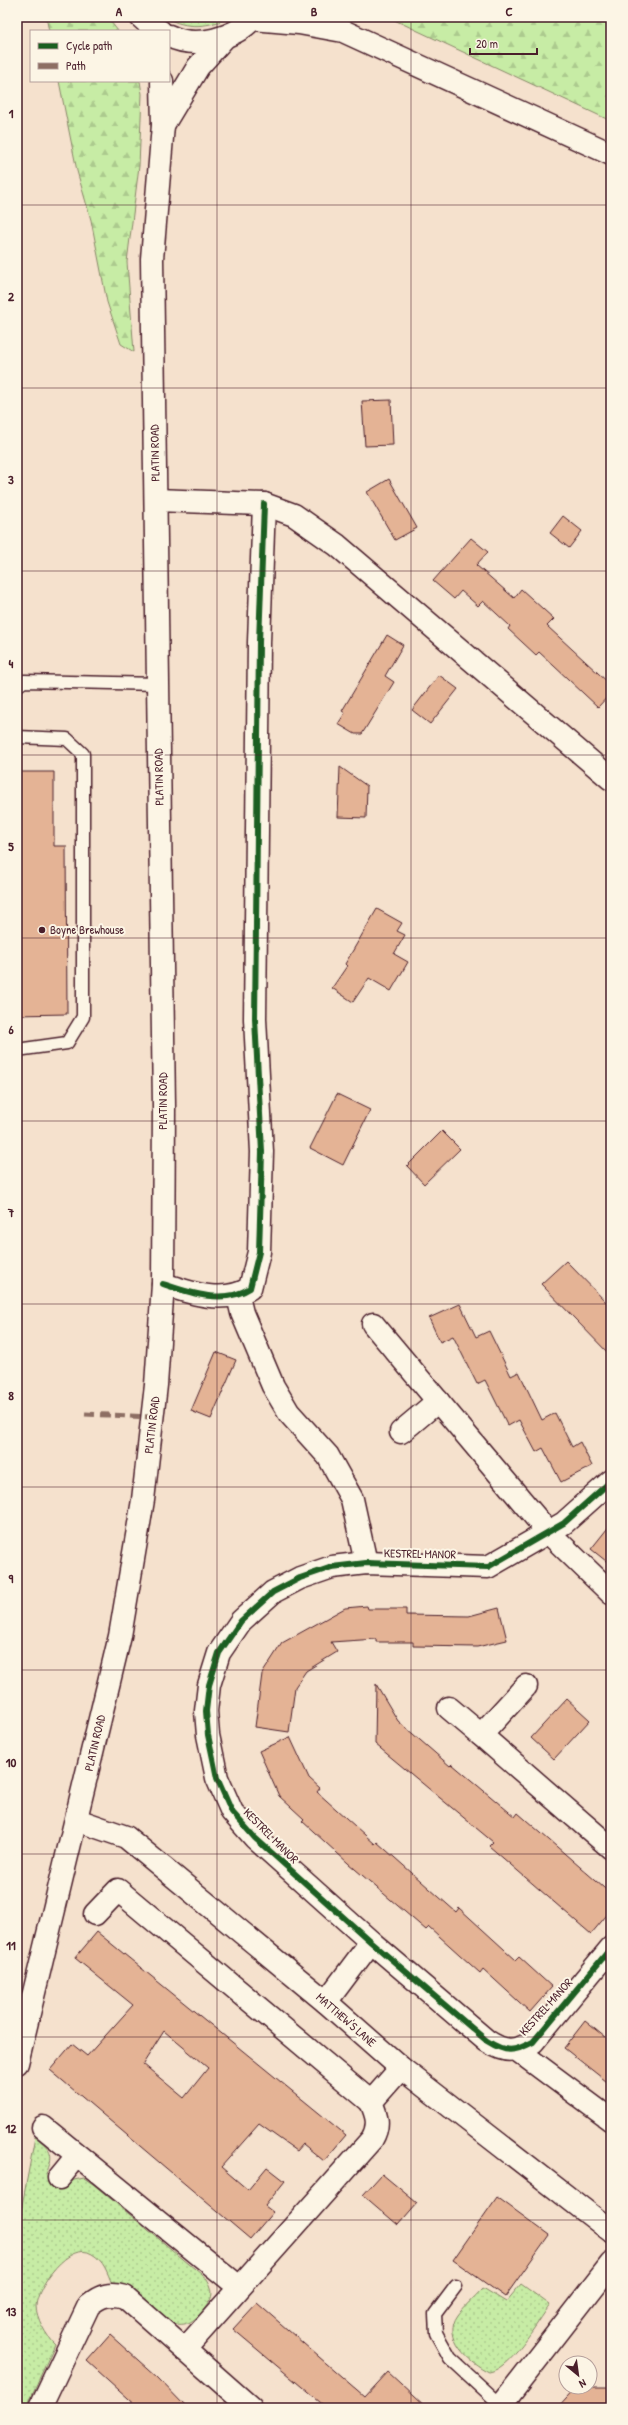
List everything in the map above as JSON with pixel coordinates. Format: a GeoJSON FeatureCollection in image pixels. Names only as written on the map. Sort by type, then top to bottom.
{"type":"FeatureCollection","features":[{"type":"Feature","properties":{"kind":"street"},"geometry":{"type":"LineString","coordinates":[[324,17],[343,31],[611,154]]}},
{"type":"Feature","properties":{"kind":"street"},"geometry":{"type":"LineString","coordinates":[[170,33],[199,42],[225,37],[240,29],[253,18],[299,23],[343,31]]}},
{"type":"Feature","properties":{"kind":"street","name":"PLATIN ROAD"},"geometry":{"type":"LineString","coordinates":[[163,124],[198,67],[225,37]]}},
{"type":"Feature","properties":{"kind":"street","name":"PLATIN ROAD"},"geometry":{"type":"LineString","coordinates":[[17,2063],[77,1820],[120,1636],[141,1508],[156,1385],[163,1284],[164,1114],[152,259],[163,124],[162,82]]}},
{"type":"Feature","properties":{"kind":"street"},"geometry":{"type":"LineString","coordinates":[[156,500],[264,504],[294,515],[337,545],[611,779]]}},
{"type":"Feature","properties":{"kind":"street"},"geometry":{"type":"LineString","coordinates":[[163,1284],[211,1296],[238,1296],[250,1288],[259,1252],[262,1152],[255,1019],[259,642],[264,504]]}},
{"type":"Feature","properties":{"kind":"street"},"geometry":{"type":"LineString","coordinates":[[238,1296],[242,1313],[273,1386],[289,1413],[328,1456],[352,1500],[366,1563]]}},
{"type":"Feature","properties":{"kind":"street"},"geometry":{"type":"LineString","coordinates":[[373,1324],[548,1532],[611,1593]]}},
{"type":"Feature","properties":{"kind":"street"},"geometry":{"type":"LineString","coordinates":[[401,1432],[438,1401]]}},
{"type":"Feature","properties":{"kind":"street","name":"KESTREL MANOR"},"geometry":{"type":"LineString","coordinates":[[611,1480],[564,1523],[488,1566],[366,1563],[332,1567],[300,1578],[272,1592],[246,1616],[219,1652],[209,1685],[206,1711],[208,1735],[216,1778],[232,1812],[255,1838],[370,1942],[487,2041],[499,2049],[517,2050],[533,2042],[611,1948]]}},
{"type":"Feature","properties":{"kind":"street"},"geometry":{"type":"LineString","coordinates":[[481,1735],[526,1686]]}},
{"type":"Feature","properties":{"kind":"street"},"geometry":{"type":"LineString","coordinates":[[449,1708],[611,1848]]}},
{"type":"Feature","properties":{"kind":"street","name":"MATTHEW'S LANE"},"geometry":{"type":"LineString","coordinates":[[77,1820],[126,1837],[326,2002],[401,2068],[611,2232]]}},
{"type":"Feature","properties":{"kind":"street"},"geometry":{"type":"LineString","coordinates":[[95,1914],[118,1890],[371,2102],[377,2116],[378,2129],[372,2139],[184,2349]]}},
{"type":"Feature","properties":{"kind":"street"},"geometry":{"type":"LineString","coordinates":[[326,2002],[370,1942]]}},
{"type":"Feature","properties":{"kind":"street","name":"KESTREL MANOR"},"geometry":{"type":"LineString","coordinates":[[517,2050],[611,2120]]}},
{"type":"Feature","properties":{"kind":"street"},"geometry":{"type":"LineString","coordinates":[[371,2102],[401,2068]]}},
{"type":"Feature","properties":{"kind":"street"},"geometry":{"type":"LineString","coordinates":[[43,2127],[239,2287]]}},
{"type":"Feature","properties":{"kind":"street"},"geometry":{"type":"LineString","coordinates":[[59,2178],[77,2156]]}},
{"type":"Feature","properties":{"kind":"street"},"geometry":{"type":"LineString","coordinates":[[500,2406],[607,2276]]}},
{"type":"Feature","properties":{"kind":"street"},"geometry":{"type":"LineString","coordinates":[[40,2408],[83,2314],[98,2297],[114,2294],[125,2297],[252,2408]]}},
{"type":"Feature","properties":{"kind":"lane"},"geometry":{"type":"LineString","coordinates":[[17,686],[24,681],[158,684]]}},
{"type":"Feature","properties":{"kind":"lane"},"geometry":{"type":"LineString","coordinates":[[17,737],[67,739],[83,754],[83,1017],[67,1043],[17,1050]]}},
{"type":"Feature","properties":{"kind":"lane"},"geometry":{"type":"LineString","coordinates":[[456,2286],[435,2314],[436,2333],[450,2358],[500,2406]]}},
{"type":"Feature","properties":{"kind":"green space"},"geometry":{"type":"Polygon","coordinates":[[[46,17],[107,17],[117,30],[49,30],[46,17]]]}},
{"type":"Feature","properties":{"kind":"green space"},"geometry":{"type":"Polygon","coordinates":[[[165,17],[231,17],[214,23],[198,26],[182,24],[165,17]]]}},
{"type":"Feature","properties":{"kind":"green space"},"geometry":{"type":"Polygon","coordinates":[[[388,17],[611,17],[611,121],[388,17]]]}},
{"type":"Feature","properties":{"kind":"green space"},"geometry":{"type":"Polygon","coordinates":[[[59,82],[140,82],[142,94],[139,166],[127,262],[134,352],[121,344],[107,302],[91,220],[77,171],[59,82]]]}},
{"type":"Feature","properties":{"kind":"green space"},"geometry":{"type":"Polygon","coordinates":[[[35,2137],[48,2149],[50,2153],[51,2157],[46,2174],[64,2189],[74,2180],[84,2178],[93,2184],[207,2279],[212,2294],[211,2299],[200,2315],[190,2322],[182,2324],[173,2323],[155,2312],[127,2287],[112,2284],[105,2267],[92,2254],[83,2251],[74,2253],[56,2267],[42,2287],[38,2297],[36,2310],[42,2326],[55,2344],[26,2408],[17,2408],[17,2232],[35,2137]]]}},
{"type":"Feature","properties":{"kind":"green space"},"geometry":{"type":"Polygon","coordinates":[[[521,2284],[550,2305],[531,2333],[506,2363],[489,2372],[474,2363],[460,2349],[455,2341],[453,2332],[454,2324],[461,2311],[483,2288],[506,2302],[521,2284]]]}},
{"type":"Feature","properties":{"kind":"building"},"geometry":{"type":"Polygon","coordinates":[[[391,400],[393,445],[365,446],[362,401],[391,400]]]}},
{"type":"Feature","properties":{"kind":"building"},"geometry":{"type":"Polygon","coordinates":[[[389,479],[417,528],[395,540],[367,492],[389,479]]]}},
{"type":"Feature","properties":{"kind":"building"},"geometry":{"type":"Polygon","coordinates":[[[563,516],[582,531],[569,548],[550,533],[563,516]]]}},
{"type":"Feature","properties":{"kind":"building"},"geometry":{"type":"Polygon","coordinates":[[[471,538],[488,552],[476,565],[514,598],[521,589],[554,619],[547,626],[611,685],[611,693],[598,707],[539,652],[536,655],[508,629],[510,626],[483,601],[478,606],[461,591],[454,599],[433,581],[471,538]]]}},
{"type":"Feature","properties":{"kind":"building"},"geometry":{"type":"Polygon","coordinates":[[[387,635],[403,645],[385,676],[394,682],[362,734],[355,734],[338,724],[345,713],[342,711],[387,635]]]}},
{"type":"Feature","properties":{"kind":"building"},"geometry":{"type":"Polygon","coordinates":[[[439,675],[458,689],[430,724],[412,710],[439,675]]]}},
{"type":"Feature","properties":{"kind":"building"},"geometry":{"type":"Polygon","coordinates":[[[340,767],[367,786],[366,818],[338,817],[340,767]]]}},
{"type":"Feature","properties":{"kind":"building","name":"Boyne Brewhouse"},"geometry":{"type":"Polygon","coordinates":[[[17,772],[54,772],[54,846],[66,846],[67,1014],[17,1015],[17,772]]]}},
{"type":"Feature","properties":{"kind":"building"},"geometry":{"type":"Polygon","coordinates":[[[377,909],[402,923],[397,931],[405,935],[394,954],[408,962],[391,991],[369,978],[353,1002],[332,988],[347,966],[345,964],[377,909]]]}},
{"type":"Feature","properties":{"kind":"building"},"geometry":{"type":"Polygon","coordinates":[[[337,1094],[370,1110],[343,1165],[310,1148],[337,1094]]]}},
{"type":"Feature","properties":{"kind":"building"},"geometry":{"type":"Polygon","coordinates":[[[442,1131],[460,1149],[424,1184],[407,1166],[442,1131]]]}},
{"type":"Feature","properties":{"kind":"building"},"geometry":{"type":"Polygon","coordinates":[[[566,1261],[611,1307],[611,1356],[541,1284],[566,1261]]]}},
{"type":"Feature","properties":{"kind":"building"},"geometry":{"type":"Polygon","coordinates":[[[460,1304],[476,1337],[489,1331],[511,1376],[519,1372],[542,1420],[555,1413],[572,1447],[580,1442],[592,1466],[561,1482],[543,1448],[536,1452],[519,1420],[508,1426],[485,1380],[477,1384],[453,1336],[440,1342],[429,1318],[460,1304]]]}},
{"type":"Feature","properties":{"kind":"building"},"geometry":{"type":"Polygon","coordinates":[[[216,1352],[236,1360],[211,1419],[191,1411],[216,1352]]]}},
{"type":"Feature","properties":{"kind":"building"},"geometry":{"type":"Polygon","coordinates":[[[611,1524],[611,1565],[591,1549],[611,1524]]]}},
{"type":"Feature","properties":{"kind":"building"},"geometry":{"type":"Polygon","coordinates":[[[367,1606],[368,1609],[406,1609],[406,1615],[469,1616],[499,1608],[507,1640],[477,1647],[413,1646],[413,1642],[376,1642],[376,1639],[331,1642],[337,1652],[306,1671],[295,1687],[289,1732],[255,1727],[262,1674],[282,1643],[345,1608],[367,1606]]]}},
{"type":"Feature","properties":{"kind":"building"},"geometry":{"type":"Polygon","coordinates":[[[376,1684],[398,1721],[450,1766],[452,1764],[515,1817],[518,1813],[611,1894],[611,1910],[591,1934],[489,1846],[493,1842],[375,1744],[376,1684]]]}},
{"type":"Feature","properties":{"kind":"building"},"geometry":{"type":"Polygon","coordinates":[[[567,1699],[590,1720],[554,1759],[531,1738],[567,1699]]]}},
{"type":"Feature","properties":{"kind":"building"},"geometry":{"type":"Polygon","coordinates":[[[290,1737],[309,1778],[320,1788],[317,1792],[375,1844],[377,1842],[456,1912],[459,1908],[516,1960],[519,1957],[552,1987],[530,2012],[483,1969],[480,1973],[429,1927],[426,1930],[348,1863],[302,1821],[304,1819],[279,1796],[259,1751],[290,1737]]]}},
{"type":"Feature","properties":{"kind":"building"},"geometry":{"type":"Polygon","coordinates":[[[97,1932],[346,2135],[324,2161],[303,2144],[297,2151],[259,2124],[221,2167],[248,2190],[267,2167],[285,2181],[265,2206],[273,2212],[250,2239],[50,2070],[72,2044],[87,2056],[133,2005],[75,1958],[97,1932]],[[164,2031],[143,2064],[184,2098],[208,2068],[164,2031]]]}},
{"type":"Feature","properties":{"kind":"building"},"geometry":{"type":"Polygon","coordinates":[[[585,2021],[611,2042],[611,2085],[564,2048],[585,2021]]]}},
{"type":"Feature","properties":{"kind":"building"},"geometry":{"type":"Polygon","coordinates":[[[382,2174],[417,2203],[398,2225],[363,2195],[382,2174]]]}},
{"type":"Feature","properties":{"kind":"building"},"geometry":{"type":"Polygon","coordinates":[[[497,2197],[549,2235],[505,2297],[453,2260],[497,2197]]]}},
{"type":"Feature","properties":{"kind":"building"},"geometry":{"type":"Polygon","coordinates":[[[257,2303],[365,2397],[388,2372],[427,2408],[327,2408],[233,2329],[257,2303]]]}},
{"type":"Feature","properties":{"kind":"building"},"geometry":{"type":"Polygon","coordinates":[[[110,2335],[157,2377],[187,2408],[139,2408],[87,2361],[110,2335]]]}},
{"type":"Feature","properties":{"kind":"building"},"geometry":{"type":"Polygon","coordinates":[[[598,2387],[611,2387],[611,2408],[557,2408],[569,2395],[598,2395],[598,2387]]]}},
{"type":"Feature","properties":{"kind":"marked path"},"geometry":{"type":"LineString","coordinates":[[85,1414],[153,1417]]}},
{"type":"Feature","properties":{"kind":"cycle path"},"geometry":{"type":"LineString","coordinates":[[163,1284],[184,1291],[207,1296],[218,1297],[240,1293],[250,1288],[259,1252],[262,1152],[255,1019],[259,642],[264,504]]}},
{"type":"Feature","properties":{"kind":"cycle path"},"geometry":{"type":"LineString","coordinates":[[611,1481],[564,1523],[488,1567],[366,1563],[332,1567],[300,1578],[273,1592],[241,1621],[219,1653],[209,1685],[206,1711],[208,1735],[217,1778],[232,1812],[255,1838],[371,1942],[487,2041],[500,2048],[510,2050],[520,2048],[533,2042],[611,1948]]}},
{"type":"Feature","properties":{"kind":"place","name":"Boyne Brewhouse"},"geometry":{"type":"Point","coordinates":[42,930]}}]}
